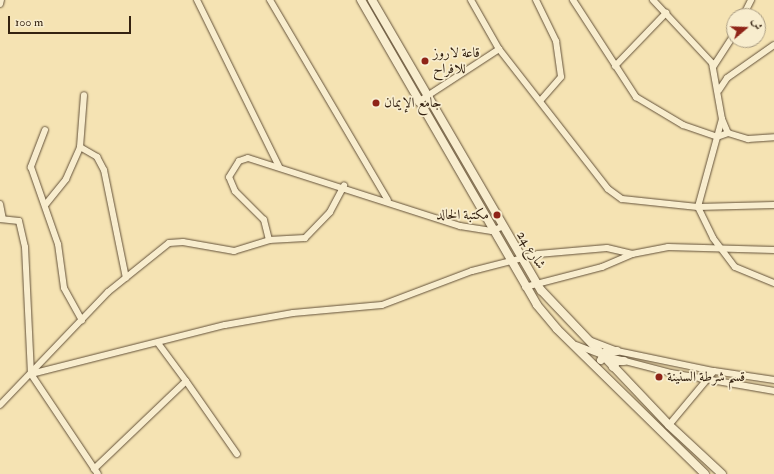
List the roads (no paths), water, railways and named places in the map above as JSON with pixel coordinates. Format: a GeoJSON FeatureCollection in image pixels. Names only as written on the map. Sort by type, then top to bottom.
{"type":"FeatureCollection","features":[{"type":"Feature","properties":{"kind":"street"},"geometry":{"type":"LineString","coordinates":[[0,4],[1,0]]}},
{"type":"Feature","properties":{"kind":"street"},"geometry":{"type":"LineString","coordinates":[[197,0],[278,167]]}},
{"type":"Feature","properties":{"kind":"street"},"geometry":{"type":"LineString","coordinates":[[270,0],[388,200]]}},
{"type":"Feature","properties":{"kind":"street","name":"شارع 24"},"geometry":{"type":"LineString","coordinates":[[361,0],[525,287],[569,341],[705,474]]}},
{"type":"Feature","properties":{"kind":"street","name":"شارع 24"},"geometry":{"type":"LineString","coordinates":[[372,0],[501,227],[537,284],[613,367],[670,425],[722,474]]}},
{"type":"Feature","properties":{"kind":"street"},"geometry":{"type":"LineString","coordinates":[[471,0],[499,49],[541,100],[608,189],[622,199],[698,207],[774,205]]}},
{"type":"Feature","properties":{"kind":"street"},"geometry":{"type":"LineString","coordinates":[[536,0],[556,41],[561,77],[541,100]]}},
{"type":"Feature","properties":{"kind":"street"},"geometry":{"type":"LineString","coordinates":[[573,0],[636,97],[683,125],[717,137],[728,133],[748,139],[774,137]]}},
{"type":"Feature","properties":{"kind":"street"},"geometry":{"type":"LineString","coordinates":[[653,0],[713,67],[719,90],[722,119],[728,133]]}},
{"type":"Feature","properties":{"kind":"street"},"geometry":{"type":"LineString","coordinates":[[615,66],[666,13]]}},
{"type":"Feature","properties":{"kind":"street"},"geometry":{"type":"LineString","coordinates":[[719,90],[727,78],[774,45]]}},
{"type":"Feature","properties":{"kind":"street"},"geometry":{"type":"LineString","coordinates":[[713,67],[726,47]]}},
{"type":"Feature","properties":{"kind":"street"},"geometry":{"type":"LineString","coordinates":[[418,102],[499,49]]}},
{"type":"Feature","properties":{"kind":"street"},"geometry":{"type":"LineString","coordinates":[[46,204],[66,179],[80,147],[84,95]]}},
{"type":"Feature","properties":{"kind":"street"},"geometry":{"type":"LineString","coordinates":[[722,119],[698,207],[735,268],[774,284]]}},
{"type":"Feature","properties":{"kind":"street"},"geometry":{"type":"LineString","coordinates":[[45,130],[31,167],[39,196],[46,204],[58,244],[64,288],[82,320]]}},
{"type":"Feature","properties":{"kind":"street"},"geometry":{"type":"LineString","coordinates":[[80,147],[96,156],[104,170],[126,278]]}},
{"type":"Feature","properties":{"kind":"street"},"geometry":{"type":"LineString","coordinates":[[269,240],[264,220],[236,191],[229,177],[239,161],[248,158],[388,200],[460,226],[492,231],[501,227]]}},
{"type":"Feature","properties":{"kind":"street"},"geometry":{"type":"LineString","coordinates":[[0,405],[82,320],[126,278],[169,243],[183,242],[234,251],[269,240],[305,238],[330,212],[344,186]]}},
{"type":"Feature","properties":{"kind":"street"},"geometry":{"type":"LineString","coordinates":[[0,204],[1,219],[19,221],[25,247],[31,374],[96,472],[186,381]]}},
{"type":"Feature","properties":{"kind":"street"},"geometry":{"type":"LineString","coordinates":[[525,287],[602,267],[632,254],[668,247],[721,247],[774,250]]}},
{"type":"Feature","properties":{"kind":"street"},"geometry":{"type":"LineString","coordinates":[[31,374],[225,325],[293,313],[382,304],[472,271],[521,258],[607,248],[632,254]]}},
{"type":"Feature","properties":{"kind":"street"},"geometry":{"type":"LineString","coordinates":[[586,338],[617,350],[633,354],[714,371],[774,380]]}},
{"type":"Feature","properties":{"kind":"street"},"geometry":{"type":"LineString","coordinates":[[569,341],[602,355],[628,362],[709,380],[774,391]]}},
{"type":"Feature","properties":{"kind":"street"},"geometry":{"type":"LineString","coordinates":[[158,342],[237,454]]}},
{"type":"Feature","properties":{"kind":"street"},"geometry":{"type":"LineString","coordinates":[[602,355],[617,350]]}},
{"type":"Feature","properties":{"kind":"street"},"geometry":{"type":"LineString","coordinates":[[628,362],[633,354]]}},
{"type":"Feature","properties":{"kind":"street"},"geometry":{"type":"LineString","coordinates":[[602,355],[605,376]]}},
{"type":"Feature","properties":{"kind":"street"},"geometry":{"type":"LineString","coordinates":[[613,367],[617,361],[628,362]]}},
{"type":"Feature","properties":{"kind":"street"},"geometry":{"type":"LineString","coordinates":[[670,425],[709,380],[714,371]]}},
{"type":"Feature","properties":{"kind":"place","name":"قاعة لاروز للافراح"},"geometry":{"type":"Point","coordinates":[425,61]}},
{"type":"Feature","properties":{"kind":"place","name":"جامع الإيمان"},"geometry":{"type":"Point","coordinates":[376,103]}},
{"type":"Feature","properties":{"kind":"place","name":"مكتبة الخالد"},"geometry":{"type":"Point","coordinates":[497,215]}},
{"type":"Feature","properties":{"kind":"place","name":"قسم شرطة السنينة"},"geometry":{"type":"Point","coordinates":[659,377]}}]}
